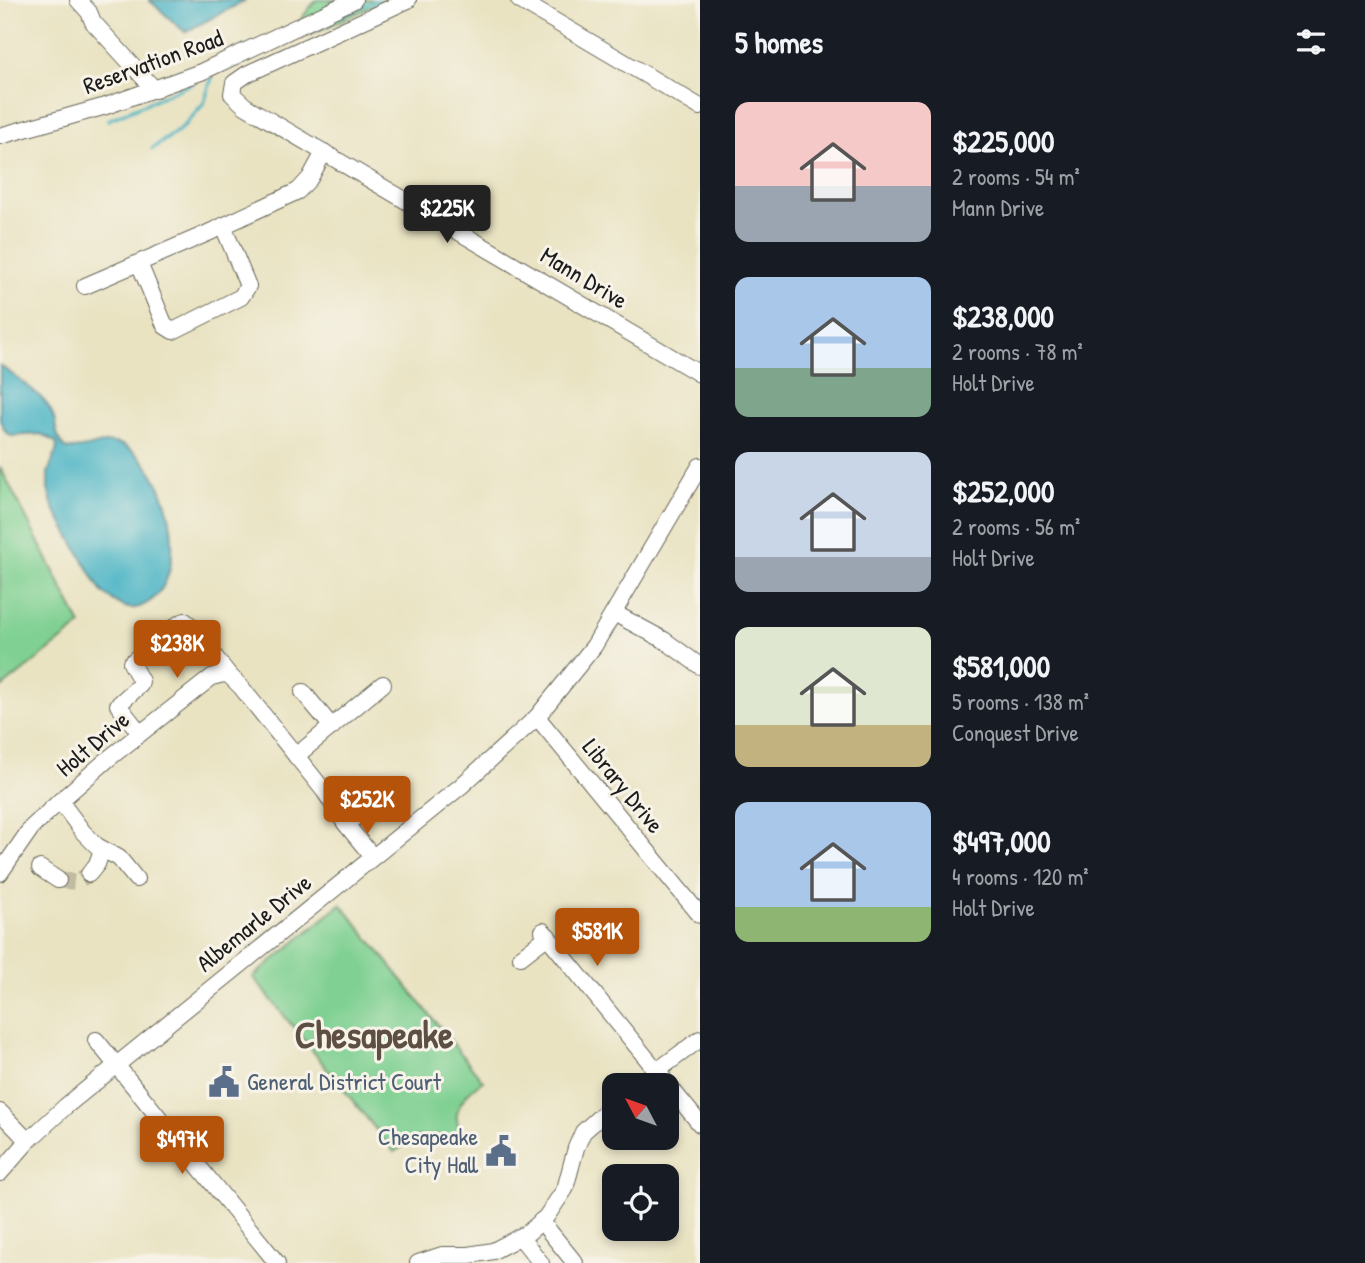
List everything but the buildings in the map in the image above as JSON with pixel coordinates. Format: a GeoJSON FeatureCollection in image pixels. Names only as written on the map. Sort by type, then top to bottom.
{"type":"FeatureCollection","features":[{"type":"Feature","properties":{"kind":"street"},"geometry":{"type":"LineString","coordinates":[[78,0],[89,12],[93,23],[155,89]]}},
{"type":"Feature","properties":{"kind":"street","name":"Reservation Road"},"geometry":{"type":"LineString","coordinates":[[0,136],[155,89],[257,47],[354,0]]}},
{"type":"Feature","properties":{"kind":"street","name":"Mann Drive"},"geometry":{"type":"LineString","coordinates":[[408,0],[247,74],[234,83],[233,97],[700,374]]}},
{"type":"Feature","properties":{"kind":"street"},"geometry":{"type":"LineString","coordinates":[[519,0],[700,107]]}},
{"type":"Feature","properties":{"kind":"street"},"geometry":{"type":"LineString","coordinates":[[85,286],[298,191],[310,178],[324,152]]}},
{"type":"Feature","properties":{"kind":"street"},"geometry":{"type":"LineString","coordinates":[[139,263],[164,326],[173,331],[241,297],[247,291],[248,286],[223,226]]}},
{"type":"Feature","properties":{"kind":"street","name":"Albemarle Drive"},"geometry":{"type":"LineString","coordinates":[[0,1172],[28,1141],[116,1065],[471,778],[537,717],[579,667],[614,613],[700,466]]}},
{"type":"Feature","properties":{"kind":"street"},"geometry":{"type":"LineString","coordinates":[[614,613],[664,640],[700,666]]}},
{"type":"Feature","properties":{"kind":"street"},"geometry":{"type":"LineString","coordinates":[[140,733],[118,705],[140,685],[141,681],[131,663],[185,621],[296,756],[372,856]]}},
{"type":"Feature","properties":{"kind":"street","name":"Holt Drive"},"geometry":{"type":"LineString","coordinates":[[136,879],[119,858],[102,850],[83,832],[60,801],[140,733],[212,677],[229,675]]}},
{"type":"Feature","properties":{"kind":"street"},"geometry":{"type":"LineString","coordinates":[[296,756],[383,684]]}},
{"type":"Feature","properties":{"kind":"street"},"geometry":{"type":"LineString","coordinates":[[303,692],[332,727]]}},
{"type":"Feature","properties":{"kind":"street","name":"Library Drive"},"geometry":{"type":"LineString","coordinates":[[537,717],[700,915]]}},
{"type":"Feature","properties":{"kind":"street"},"geometry":{"type":"LineString","coordinates":[[0,873],[33,827],[60,801]]}},
{"type":"Feature","properties":{"kind":"street"},"geometry":{"type":"LineString","coordinates":[[346,824],[369,807]]}},
{"type":"Feature","properties":{"kind":"street"},"geometry":{"type":"LineString","coordinates":[[89,874],[97,864],[102,850]]}},
{"type":"Feature","properties":{"kind":"street"},"geometry":{"type":"LineString","coordinates":[[40,868],[58,880]]}},
{"type":"Feature","properties":{"kind":"street"},"geometry":{"type":"LineString","coordinates":[[521,957],[545,933],[700,1124]]}},
{"type":"Feature","properties":{"kind":"street"},"geometry":{"type":"LineString","coordinates":[[96,1040],[276,1263]]}},
{"type":"Feature","properties":{"kind":"street"},"geometry":{"type":"LineString","coordinates":[[652,1073],[700,1040]]}},
{"type":"Feature","properties":{"kind":"street"},"geometry":{"type":"LineString","coordinates":[[0,1112],[28,1141]]}},
{"type":"Feature","properties":{"kind":"street"},"geometry":{"type":"LineString","coordinates":[[418,1263],[442,1255],[469,1255],[493,1251],[521,1238],[541,1221],[565,1189],[583,1132],[602,1115]]}},
{"type":"Feature","properties":{"kind":"street"},"geometry":{"type":"LineString","coordinates":[[541,1221],[575,1263]]}},
{"type":"Feature","properties":{"kind":"street"},"geometry":{"type":"LineString","coordinates":[[521,1238],[541,1263]]}},
{"type":"Feature","properties":{"kind":"green space"},"geometry":{"type":"Polygon","coordinates":[[[316,0],[386,0],[309,35],[301,19],[316,0]]]}},
{"type":"Feature","properties":{"kind":"green space"},"geometry":{"type":"Polygon","coordinates":[[[0,467],[81,625],[0,689],[0,467]]]}},
{"type":"Feature","properties":{"kind":"green space"},"geometry":{"type":"Polygon","coordinates":[[[341,904],[483,1081],[470,1091],[460,1104],[457,1116],[460,1133],[454,1141],[436,1135],[418,1137],[394,1152],[253,977],[341,904]]]}},
{"type":"Feature","properties":{"kind":"water"},"geometry":{"type":"Polygon","coordinates":[[[149,0],[246,0],[185,32],[149,0]]]}},
{"type":"Feature","properties":{"kind":"water"},"geometry":{"type":"Polygon","coordinates":[[[0,365],[47,405],[65,448],[117,443],[140,457],[153,475],[170,520],[172,545],[170,568],[162,587],[149,602],[129,608],[101,591],[53,507],[48,489],[48,473],[57,448],[56,442],[41,434],[11,436],[5,431],[0,419],[0,365]]]}},
{"type":"Feature","properties":{"kind":"waterway"},"geometry":{"type":"LineString","coordinates":[[336,17],[378,0]]}},
{"type":"Feature","properties":{"kind":"waterway"},"geometry":{"type":"LineString","coordinates":[[152,149],[183,127],[204,103],[213,74]]}},
{"type":"Feature","properties":{"kind":"waterway"},"geometry":{"type":"LineString","coordinates":[[108,120],[193,83]]}},
{"type":"Feature","properties":{"kind":"tunnel"},"geometry":{"type":"LineString","coordinates":[[58,880],[76,882],[89,874]]}},
{"type":"Feature","properties":{"kind":"place","name":"General District Court"},"geometry":{"type":"Point","coordinates":[224,1082]}},
{"type":"Feature","properties":{"kind":"place","name":"Chesapeake City Hall"},"geometry":{"type":"Point","coordinates":[501,1151]}},
{"type":"Feature","properties":{"kind":"district","name":"Chesapeake"},"geometry":{"type":"Point","coordinates":[374,1035]}}]}
